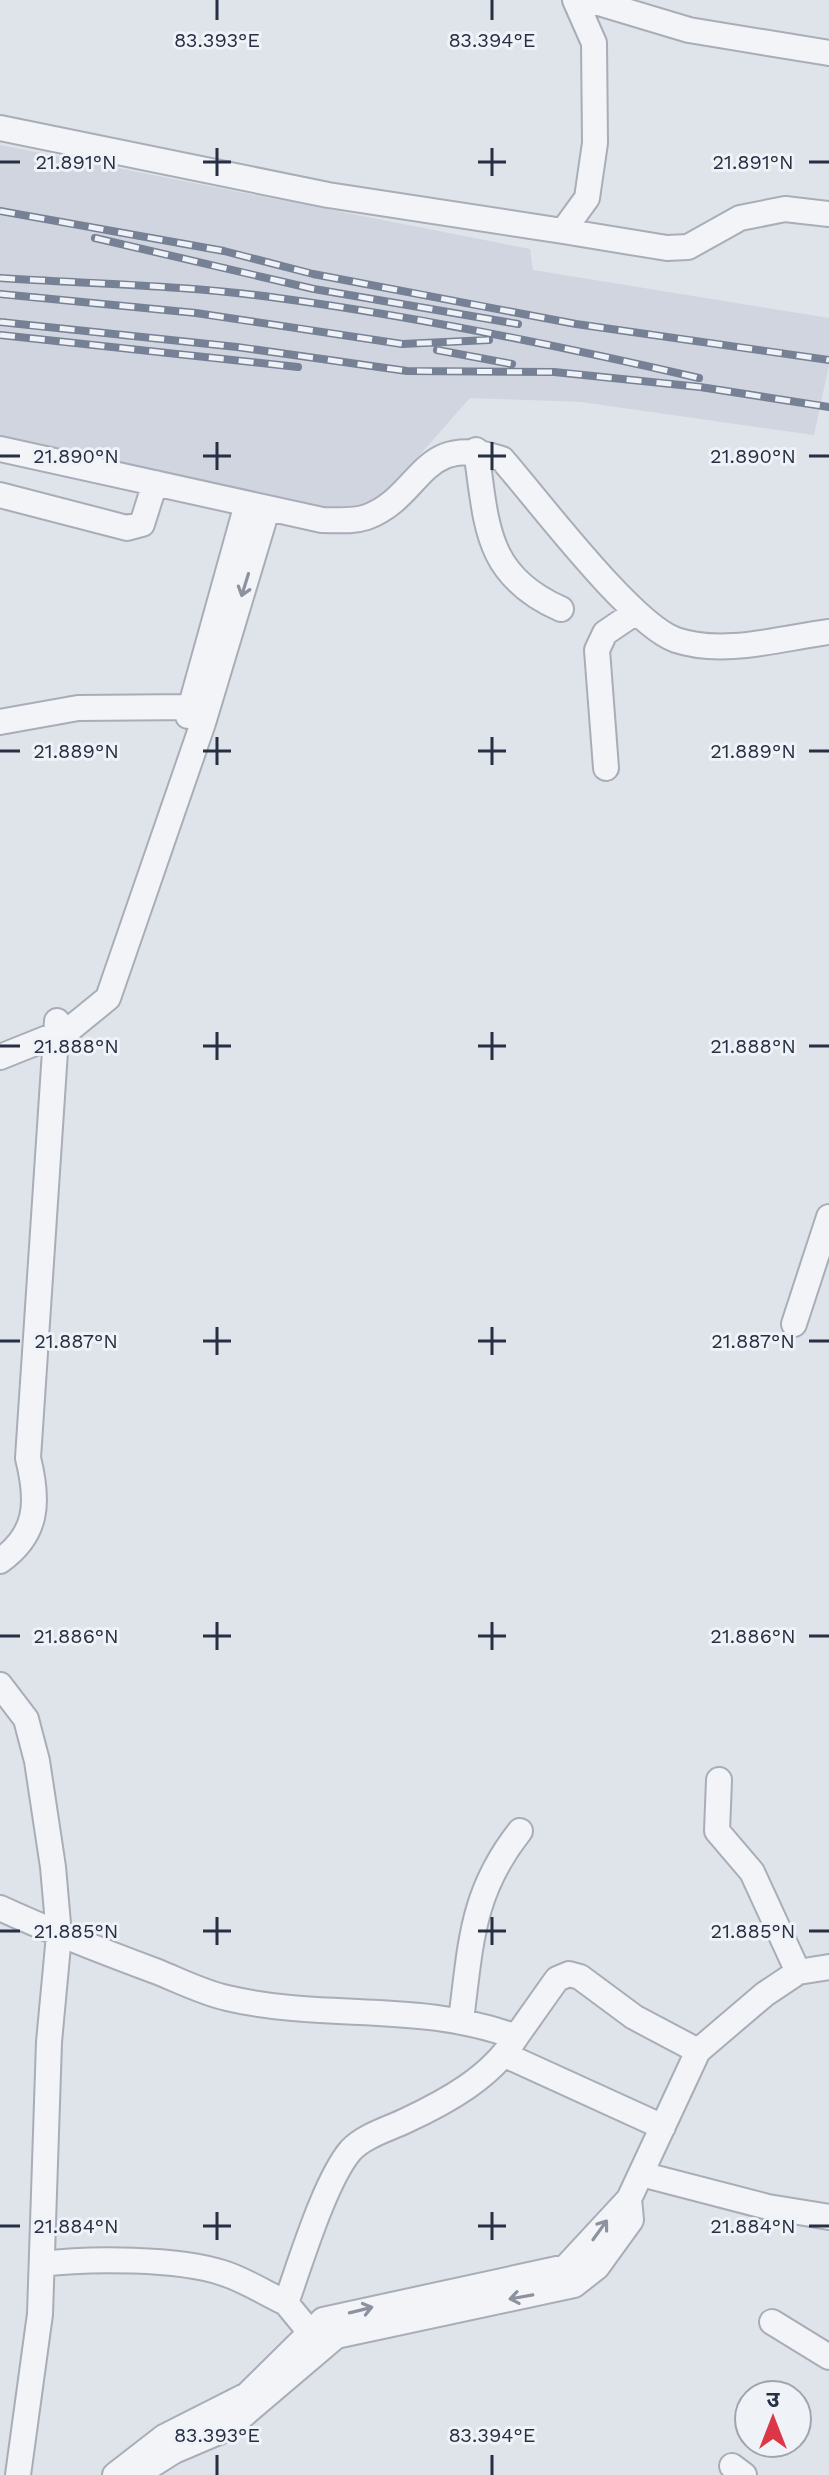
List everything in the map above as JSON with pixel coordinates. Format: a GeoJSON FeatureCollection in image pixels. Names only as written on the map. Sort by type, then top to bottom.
{"type":"FeatureCollection","features":[{"type":"Feature","properties":{"kind":"street"},"geometry":{"type":"LineString","coordinates":[[563,231],[587,198],[595,143],[594,43],[575,0]]}},
{"type":"Feature","properties":{"kind":"street"},"geometry":{"type":"LineString","coordinates":[[589,0],[689,30],[829,53]]}},
{"type":"Feature","properties":{"kind":"street"},"geometry":{"type":"LineString","coordinates":[[0,128],[328,195],[667,248],[688,247],[740,218],[785,209],[829,214]]}},
{"type":"Feature","properties":{"kind":"street"},"geometry":{"type":"LineString","coordinates":[[0,449],[322,520],[367,516],[388,505],[419,472],[440,458],[476,450],[502,459],[636,612],[658,631],[678,641],[749,645],[829,632]]}},
{"type":"Feature","properties":{"kind":"street"},"geometry":{"type":"LineString","coordinates":[[476,450],[487,528],[496,554],[515,581],[533,597],[561,609]]}},
{"type":"Feature","properties":{"kind":"street"},"geometry":{"type":"LineString","coordinates":[[0,495],[127,528],[142,524],[155,483]]}},
{"type":"Feature","properties":{"kind":"street"},"geometry":{"type":"LineString","coordinates":[[0,1057],[57,1027],[97,984],[116,947],[257,507]]}},
{"type":"Feature","properties":{"kind":"street"},"geometry":{"type":"LineString","coordinates":[[0,1042],[82,1021],[108,998],[203,723],[257,507]]}},
{"type":"Feature","properties":{"kind":"street"},"geometry":{"type":"LineString","coordinates":[[606,768],[597,650],[605,633],[636,612]]}},
{"type":"Feature","properties":{"kind":"street"},"geometry":{"type":"LineString","coordinates":[[0,722],[78,708],[191,707]]}},
{"type":"Feature","properties":{"kind":"street"},"geometry":{"type":"LineString","coordinates":[[0,1561],[28,1536],[34,1500],[28,1458],[57,1027]]}},
{"type":"Feature","properties":{"kind":"street"},"geometry":{"type":"LineString","coordinates":[[794,1324],[829,1217]]}},
{"type":"Feature","properties":{"kind":"street"},"geometry":{"type":"LineString","coordinates":[[0,1685],[26,1719],[37,1761],[53,1867],[59,1935],[49,2042],[40,2314],[18,2475]]}},
{"type":"Feature","properties":{"kind":"street"},"geometry":{"type":"LineString","coordinates":[[719,1780],[717,1831],[752,1872],[798,1972]]}},
{"type":"Feature","properties":{"kind":"street"},"geometry":{"type":"LineString","coordinates":[[461,2020],[471,1944],[484,1886],[497,1859],[520,1831]]}},
{"type":"Feature","properties":{"kind":"street"},"geometry":{"type":"LineString","coordinates":[[0,1908],[59,1935],[226,1998],[307,2009],[411,2012],[461,2020],[663,2127]]}},
{"type":"Feature","properties":{"kind":"street"},"geometry":{"type":"LineString","coordinates":[[115,2475],[164,2437],[247,2395],[270,2376],[309,2331],[323,2320],[566,2267],[629,2199],[698,2051],[765,1994],[798,1972],[829,1967]]}},
{"type":"Feature","properties":{"kind":"street"},"geometry":{"type":"LineString","coordinates":[[286,2303],[310,2234],[351,2150],[376,2134],[446,2102],[511,2046],[557,1979],[569,1974],[580,1977],[634,2017],[698,2051]]}},
{"type":"Feature","properties":{"kind":"street"},"geometry":{"type":"LineString","coordinates":[[641,2174],[768,2207],[829,2217]]}},
{"type":"Feature","properties":{"kind":"street"},"geometry":{"type":"LineString","coordinates":[[136,2475],[174,2451],[228,2428],[336,2336],[574,2285],[597,2267],[631,2220],[629,2199]]}},
{"type":"Feature","properties":{"kind":"street"},"geometry":{"type":"LineString","coordinates":[[42,2264],[88,2260],[199,2267],[225,2273],[286,2303],[309,2331]]}},
{"type":"Feature","properties":{"kind":"street"},"geometry":{"type":"LineString","coordinates":[[772,2322],[829,2357]]}},
{"type":"Feature","properties":{"kind":"shaded area"},"geometry":{"type":"Polygon","coordinates":[[[0,145],[530,249],[533,270],[829,318],[829,365],[814,435],[581,402],[470,398],[377,503],[340,511],[0,435],[0,145]]]}},
{"type":"Feature","properties":{"kind":"railway"},"geometry":{"type":"LineString","coordinates":[[0,211],[224,251],[313,274],[576,324],[829,360]]}},
{"type":"Feature","properties":{"kind":"railway"},"geometry":{"type":"LineString","coordinates":[[95,238],[314,289],[518,324]]}},
{"type":"Feature","properties":{"kind":"railway"},"geometry":{"type":"LineString","coordinates":[[0,278],[174,288],[278,298],[489,333],[699,378]]}},
{"type":"Feature","properties":{"kind":"railway"},"geometry":{"type":"LineString","coordinates":[[0,294],[196,313],[402,344],[489,340]]}},
{"type":"Feature","properties":{"kind":"railway"},"geometry":{"type":"LineString","coordinates":[[0,322],[237,347],[407,371],[554,372],[700,387],[829,407]]}},
{"type":"Feature","properties":{"kind":"railway"},"geometry":{"type":"LineString","coordinates":[[0,335],[298,367]]}},
{"type":"Feature","properties":{"kind":"railway"},"geometry":{"type":"LineString","coordinates":[[437,350],[512,364]]}}]}
